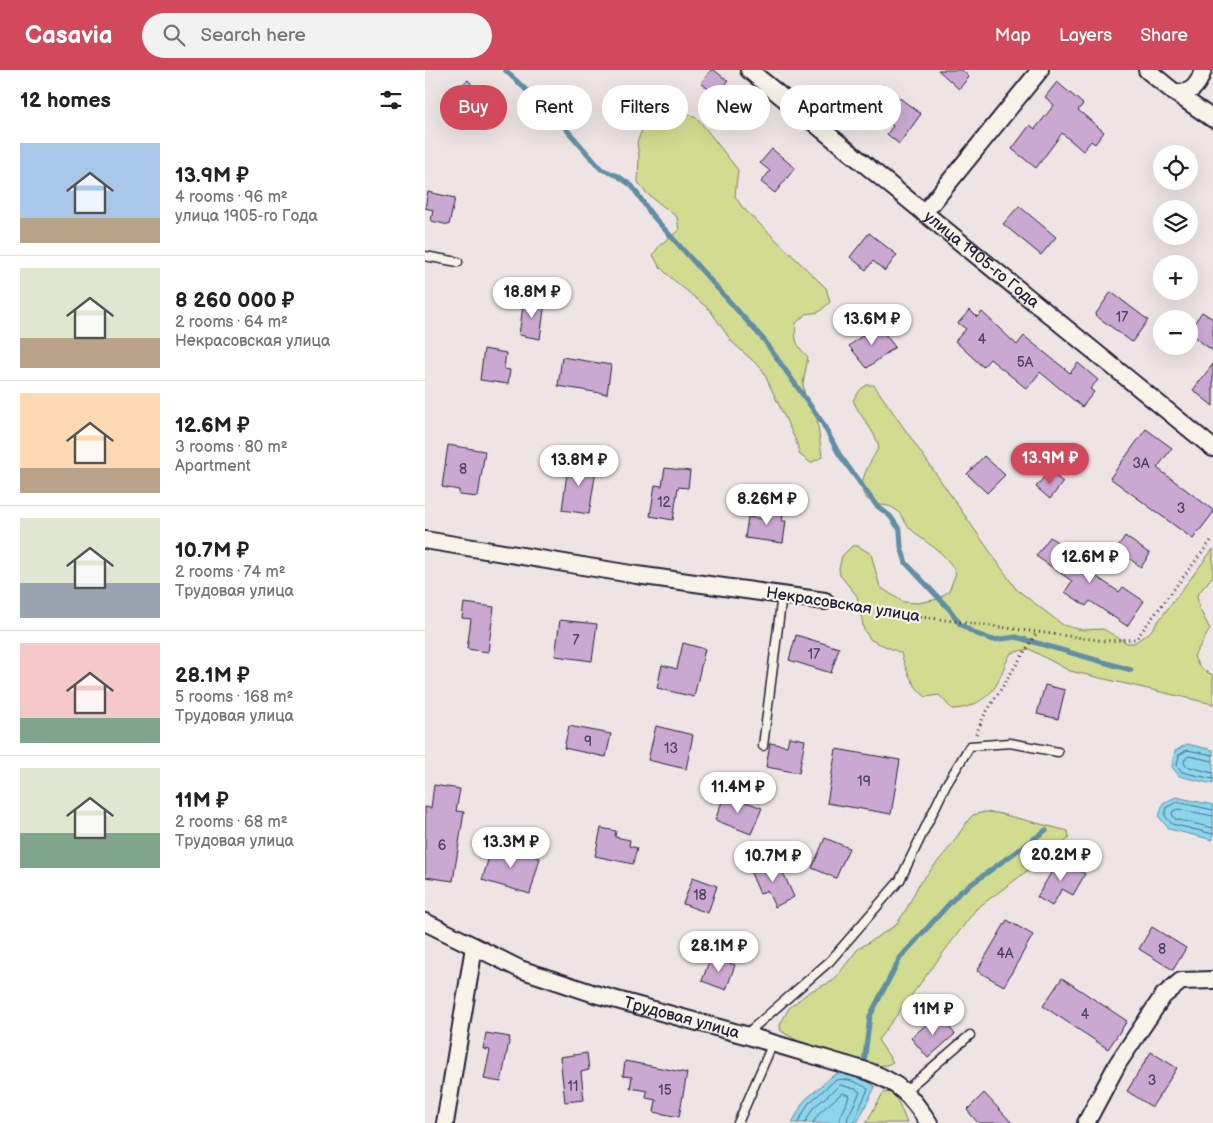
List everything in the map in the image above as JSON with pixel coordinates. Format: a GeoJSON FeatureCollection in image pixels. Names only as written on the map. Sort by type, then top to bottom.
{"type":"FeatureCollection","features":[{"type":"Feature","properties":{"kind":"street","name":"улица 1905-го Года"},"geometry":{"type":"LineString","coordinates":[[749,70],[1213,448]]}},
{"type":"Feature","properties":{"kind":"street"},"geometry":{"type":"LineString","coordinates":[[924,213],[1040,70]]}},
{"type":"Feature","properties":{"kind":"street"},"geometry":{"type":"LineString","coordinates":[[1147,70],[1174,92],[1213,119]]}},
{"type":"Feature","properties":{"kind":"street"},"geometry":{"type":"LineString","coordinates":[[1174,92],[1182,94],[1189,92],[1197,84],[1203,70]]}},
{"type":"Feature","properties":{"kind":"street","name":"Некрасовская улица"},"geometry":{"type":"LineString","coordinates":[[425,540],[637,576],[825,601]]}},
{"type":"Feature","properties":{"kind":"street","name":"Трудовая улица"},"geometry":{"type":"LineString","coordinates":[[425,922],[519,969],[567,985],[773,1043],[886,1078],[905,1091],[929,1123]]}},
{"type":"Feature","properties":{"kind":"street"},"geometry":{"type":"LineString","coordinates":[[445,1123],[474,947]]}},
{"type":"Feature","properties":{"kind":"street"},"geometry":{"type":"LineString","coordinates":[[1086,1123],[1118,1063],[1163,996],[1181,981],[1213,980]]}},
{"type":"Feature","properties":{"kind":"lane"},"geometry":{"type":"LineString","coordinates":[[425,256],[458,262]]}},
{"type":"Feature","properties":{"kind":"lane"},"geometry":{"type":"LineString","coordinates":[[763,746],[781,595]]}},
{"type":"Feature","properties":{"kind":"lane"},"geometry":{"type":"LineString","coordinates":[[745,1035],[830,961],[900,880],[945,785],[971,746],[1010,743],[1057,752]]}},
{"type":"Feature","properties":{"kind":"lane"},"geometry":{"type":"LineString","coordinates":[[905,1091],[969,1035]]}},
{"type":"Feature","properties":{"kind":"lane"},"geometry":{"type":"LineString","coordinates":[[738,1123],[773,1043]]}},
{"type":"Feature","properties":{"kind":"path","name":"Некрасовская улица"},"geometry":{"type":"LineString","coordinates":[[825,601],[892,613],[1106,641],[1136,639],[1213,538]]}},
{"type":"Feature","properties":{"kind":"path"},"geometry":{"type":"LineString","coordinates":[[971,746],[983,716],[1037,632]]}},
{"type":"Feature","properties":{"kind":"green space"},"geometry":{"type":"Polygon","coordinates":[[[688,114],[698,119],[698,130],[707,130],[738,170],[735,196],[742,207],[826,288],[830,302],[819,312],[806,314],[796,323],[795,329],[797,342],[808,357],[803,384],[805,397],[817,419],[822,457],[811,463],[800,455],[796,441],[762,369],[732,342],[710,310],[659,266],[653,255],[660,245],[679,230],[677,217],[645,192],[638,182],[639,156],[637,143],[641,132],[644,130],[688,130],[688,114]]]}},
{"type":"Feature","properties":{"kind":"green space"},"geometry":{"type":"Polygon","coordinates":[[[867,385],[874,385],[1016,589],[1063,625],[1082,630],[1103,629],[1127,643],[1134,643],[1150,632],[1213,549],[1213,576],[1197,595],[1199,608],[1210,629],[1194,656],[1201,668],[1213,675],[1213,704],[1070,671],[1029,649],[1011,653],[994,688],[984,698],[972,705],[952,709],[939,695],[926,697],[921,693],[910,677],[901,653],[871,640],[864,630],[857,596],[840,575],[839,569],[842,556],[852,546],[858,546],[871,554],[880,587],[903,602],[918,603],[938,599],[949,591],[956,573],[946,558],[916,534],[898,512],[893,508],[874,503],[866,498],[863,492],[864,477],[879,447],[874,434],[853,400],[861,389],[867,385]]]}},
{"type":"Feature","properties":{"kind":"green space"},"geometry":{"type":"Polygon","coordinates":[[[985,812],[997,813],[1068,831],[1069,838],[976,909],[878,1040],[893,1062],[887,1065],[874,1066],[798,1041],[781,1031],[780,1025],[789,1008],[809,992],[833,981],[858,949],[896,925],[919,884],[950,847],[969,819],[973,815],[985,812]]]}},
{"type":"Feature","properties":{"kind":"green space"},"geometry":{"type":"Polygon","coordinates":[[[892,1092],[907,1123],[866,1123],[883,1093],[892,1092]]]}},
{"type":"Feature","properties":{"kind":"water"},"geometry":{"type":"Polygon","coordinates":[[[1187,744],[1213,750],[1213,784],[1179,776],[1172,767],[1175,751],[1187,744]]]}},
{"type":"Feature","properties":{"kind":"water"},"geometry":{"type":"Polygon","coordinates":[[[1176,797],[1213,805],[1213,840],[1169,829],[1159,817],[1163,803],[1176,797]]]}},
{"type":"Feature","properties":{"kind":"water"},"geometry":{"type":"Polygon","coordinates":[[[838,1073],[863,1079],[875,1087],[857,1123],[792,1123],[804,1101],[838,1073]]]}},
{"type":"Feature","properties":{"kind":"building"},"geometry":{"type":"Polygon","coordinates":[[[711,70],[714,70],[728,81],[725,85],[703,85],[701,83],[711,70]]]}},
{"type":"Feature","properties":{"kind":"building"},"geometry":{"type":"Polygon","coordinates":[[[938,70],[962,70],[969,77],[959,89],[938,70]]]}},
{"type":"Feature","properties":{"kind":"building"},"geometry":{"type":"Polygon","coordinates":[[[468,80],[472,85],[462,85],[468,80]]]}},
{"type":"Feature","properties":{"kind":"building"},"geometry":{"type":"Polygon","coordinates":[[[1057,82],[1083,104],[1078,110],[1104,132],[1095,144],[1091,141],[1083,151],[1062,133],[1036,168],[1012,149],[1030,125],[1035,129],[1054,105],[1045,97],[1057,82]]]}},
{"type":"Feature","properties":{"kind":"building"},"geometry":{"type":"Polygon","coordinates":[[[901,99],[921,114],[899,144],[887,134],[890,130],[901,130],[901,99]]]}},
{"type":"Feature","properties":{"kind":"building"},"geometry":{"type":"Polygon","coordinates":[[[772,149],[795,168],[775,193],[761,182],[770,171],[760,163],[772,149]]]}},
{"type":"Feature","properties":{"kind":"building"},"geometry":{"type":"Polygon","coordinates":[[[428,192],[455,198],[449,225],[431,221],[433,210],[425,208],[428,192]]]}},
{"type":"Feature","properties":{"kind":"building"},"geometry":{"type":"Polygon","coordinates":[[[1019,206],[1056,237],[1041,255],[1003,224],[1019,206]]]}},
{"type":"Feature","properties":{"kind":"building"},"geometry":{"type":"Polygon","coordinates":[[[869,233],[897,255],[885,271],[873,261],[866,270],[850,257],[869,233]]]}},
{"type":"Feature","properties":{"kind":"building"},"geometry":{"type":"Polygon","coordinates":[[[1111,292],[1148,320],[1132,342],[1095,315],[1111,292]]]}},
{"type":"Feature","properties":{"kind":"building"},"geometry":{"type":"Polygon","coordinates":[[[524,299],[545,302],[540,339],[519,335],[524,299]]]}},
{"type":"Feature","properties":{"kind":"building"},"geometry":{"type":"Polygon","coordinates":[[[970,310],[977,317],[982,312],[1017,345],[1024,336],[1070,373],[1078,363],[1098,380],[1090,389],[1094,392],[1082,407],[1040,372],[1027,389],[990,359],[983,367],[955,341],[966,329],[958,323],[970,310]]]}},
{"type":"Feature","properties":{"kind":"building"},"geometry":{"type":"Polygon","coordinates":[[[1202,312],[1213,319],[1213,351],[1198,340],[1198,318],[1202,312]]]}},
{"type":"Feature","properties":{"kind":"building"},"geometry":{"type":"Polygon","coordinates":[[[877,324],[895,347],[867,368],[849,346],[877,324]]]}},
{"type":"Feature","properties":{"kind":"building"},"geometry":{"type":"Polygon","coordinates":[[[484,349],[506,353],[504,369],[510,370],[508,384],[480,380],[484,349]]]}},
{"type":"Feature","properties":{"kind":"building"},"geometry":{"type":"Polygon","coordinates":[[[562,357],[611,365],[607,394],[558,386],[562,357]]]}},
{"type":"Feature","properties":{"kind":"building"},"geometry":{"type":"Polygon","coordinates":[[[1213,364],[1213,406],[1193,390],[1213,364]]]}},
{"type":"Feature","properties":{"kind":"building"},"geometry":{"type":"Polygon","coordinates":[[[1146,429],[1172,448],[1157,468],[1213,510],[1213,513],[1193,539],[1110,478],[1146,429]]]}},
{"type":"Feature","properties":{"kind":"building"},"geometry":{"type":"Polygon","coordinates":[[[448,445],[485,451],[478,497],[459,495],[459,490],[442,487],[448,445]]]}},
{"type":"Feature","properties":{"kind":"building"},"geometry":{"type":"Polygon","coordinates":[[[984,456],[1005,475],[987,493],[967,474],[984,456]]]}},
{"type":"Feature","properties":{"kind":"building"},"geometry":{"type":"Polygon","coordinates":[[[569,459],[597,464],[589,514],[562,510],[569,459]]]}},
{"type":"Feature","properties":{"kind":"building"},"geometry":{"type":"Polygon","coordinates":[[[665,468],[690,471],[688,488],[678,487],[673,520],[650,516],[655,485],[662,486],[665,468]]]}},
{"type":"Feature","properties":{"kind":"building"},"geometry":{"type":"Polygon","coordinates":[[[1049,471],[1063,482],[1050,499],[1036,487],[1049,471]]]}},
{"type":"Feature","properties":{"kind":"building"},"geometry":{"type":"Polygon","coordinates":[[[765,507],[784,509],[782,521],[786,521],[783,543],[745,538],[748,517],[764,519],[765,507]]]}},
{"type":"Feature","properties":{"kind":"building"},"geometry":{"type":"Polygon","coordinates":[[[1125,536],[1150,554],[1141,567],[1116,549],[1125,536]]]}},
{"type":"Feature","properties":{"kind":"building"},"geometry":{"type":"Polygon","coordinates":[[[1050,537],[1076,555],[1072,560],[1119,592],[1123,587],[1144,601],[1127,626],[1090,601],[1086,606],[1065,592],[1072,581],[1036,556],[1050,537]]]}},
{"type":"Feature","properties":{"kind":"building"},"geometry":{"type":"Polygon","coordinates":[[[464,603],[494,607],[488,652],[467,649],[471,619],[462,618],[464,603]]]}},
{"type":"Feature","properties":{"kind":"building"},"geometry":{"type":"Polygon","coordinates":[[[560,620],[597,624],[592,661],[555,656],[560,620]]]}},
{"type":"Feature","properties":{"kind":"building"},"geometry":{"type":"Polygon","coordinates":[[[796,635],[839,648],[831,673],[789,660],[796,635]]]}},
{"type":"Feature","properties":{"kind":"building"},"geometry":{"type":"Polygon","coordinates":[[[683,643],[705,649],[694,697],[657,688],[662,665],[677,669],[683,643]]]}},
{"type":"Feature","properties":{"kind":"building"},"geometry":{"type":"Polygon","coordinates":[[[1045,685],[1065,690],[1058,719],[1037,714],[1045,685]]]}},
{"type":"Feature","properties":{"kind":"building"},"geometry":{"type":"Polygon","coordinates":[[[569,726],[611,734],[606,757],[564,748],[569,726]]]}},
{"type":"Feature","properties":{"kind":"building"},"geometry":{"type":"Polygon","coordinates":[[[656,726],[693,735],[686,769],[648,760],[656,726]]]}},
{"type":"Feature","properties":{"kind":"building"},"geometry":{"type":"Polygon","coordinates":[[[789,737],[805,740],[799,773],[766,767],[770,743],[787,746],[789,737]]]}},
{"type":"Feature","properties":{"kind":"building"},"geometry":{"type":"Polygon","coordinates":[[[836,749],[900,760],[891,814],[827,803],[836,749]]]}},
{"type":"Feature","properties":{"kind":"building"},"geometry":{"type":"Polygon","coordinates":[[[434,785],[460,789],[456,811],[464,812],[453,881],[425,877],[425,807],[431,808],[434,785]]]}},
{"type":"Feature","properties":{"kind":"building"},"geometry":{"type":"Polygon","coordinates":[[[725,794],[762,808],[751,834],[715,820],[725,794]]]}},
{"type":"Feature","properties":{"kind":"building"},"geometry":{"type":"Polygon","coordinates":[[[601,828],[616,831],[615,837],[630,840],[629,846],[637,848],[633,864],[595,856],[601,828]]]}},
{"type":"Feature","properties":{"kind":"building"},"geometry":{"type":"Polygon","coordinates":[[[825,838],[849,848],[836,878],[812,868],[825,838]]]}},
{"type":"Feature","properties":{"kind":"building"},"geometry":{"type":"Polygon","coordinates":[[[493,844],[540,858],[530,894],[482,880],[493,844]]]}},
{"type":"Feature","properties":{"kind":"building"},"geometry":{"type":"Polygon","coordinates":[[[1059,859],[1085,874],[1073,895],[1062,889],[1052,906],[1037,897],[1059,859]]]}},
{"type":"Feature","properties":{"kind":"building"},"geometry":{"type":"Polygon","coordinates":[[[778,861],[794,897],[775,907],[767,890],[760,894],[751,873],[778,861]]]}},
{"type":"Feature","properties":{"kind":"building"},"geometry":{"type":"Polygon","coordinates":[[[693,877],[717,886],[708,913],[683,904],[693,877]]]}},
{"type":"Feature","properties":{"kind":"building"},"geometry":{"type":"Polygon","coordinates":[[[1007,920],[1033,935],[1004,986],[977,971],[1007,920]]]}},
{"type":"Feature","properties":{"kind":"building"},"geometry":{"type":"Polygon","coordinates":[[[1152,927],[1186,948],[1173,970],[1139,949],[1152,927]]]}},
{"type":"Feature","properties":{"kind":"building"},"geometry":{"type":"Polygon","coordinates":[[[711,956],[735,965],[726,990],[702,981],[711,956]]]}},
{"type":"Feature","properties":{"kind":"building"},"geometry":{"type":"Polygon","coordinates":[[[1062,978],[1127,1021],[1108,1049],[1043,1006],[1062,978]]]}},
{"type":"Feature","properties":{"kind":"building"},"geometry":{"type":"Polygon","coordinates":[[[938,1014],[955,1034],[928,1058],[911,1038],[938,1014]]]}},
{"type":"Feature","properties":{"kind":"building"},"geometry":{"type":"Polygon","coordinates":[[[486,1033],[510,1037],[501,1082],[484,1079],[490,1050],[483,1049],[486,1033]]]}},
{"type":"Feature","properties":{"kind":"building"},"geometry":{"type":"Polygon","coordinates":[[[1151,1052],[1177,1068],[1152,1107],[1127,1091],[1151,1052]]]}},
{"type":"Feature","properties":{"kind":"building"},"geometry":{"type":"Polygon","coordinates":[[[587,1053],[589,1070],[581,1072],[584,1100],[565,1102],[560,1057],[587,1053]]]}},
{"type":"Feature","properties":{"kind":"building"},"geometry":{"type":"Polygon","coordinates":[[[625,1061],[687,1073],[679,1117],[654,1112],[656,1100],[646,1098],[647,1091],[630,1088],[632,1077],[623,1076],[625,1061]]]}},
{"type":"Feature","properties":{"kind":"building"},"geometry":{"type":"Polygon","coordinates":[[[984,1093],[1012,1123],[978,1123],[967,1110],[984,1093]]]}},
{"type":"Feature","properties":{"kind":"waterway"},"geometry":{"type":"LineString","coordinates":[[505,70],[560,122],[601,169],[618,176],[632,186],[651,214],[764,340],[822,422],[839,454],[876,505],[890,516],[900,530],[901,547],[906,563],[950,610],[960,624],[974,633],[993,640],[1016,637],[1131,670]]}},
{"type":"Feature","properties":{"kind":"waterway"},"geometry":{"type":"LineString","coordinates":[[864,1063],[870,1016],[900,958],[959,893],[1046,830]]}}]}
